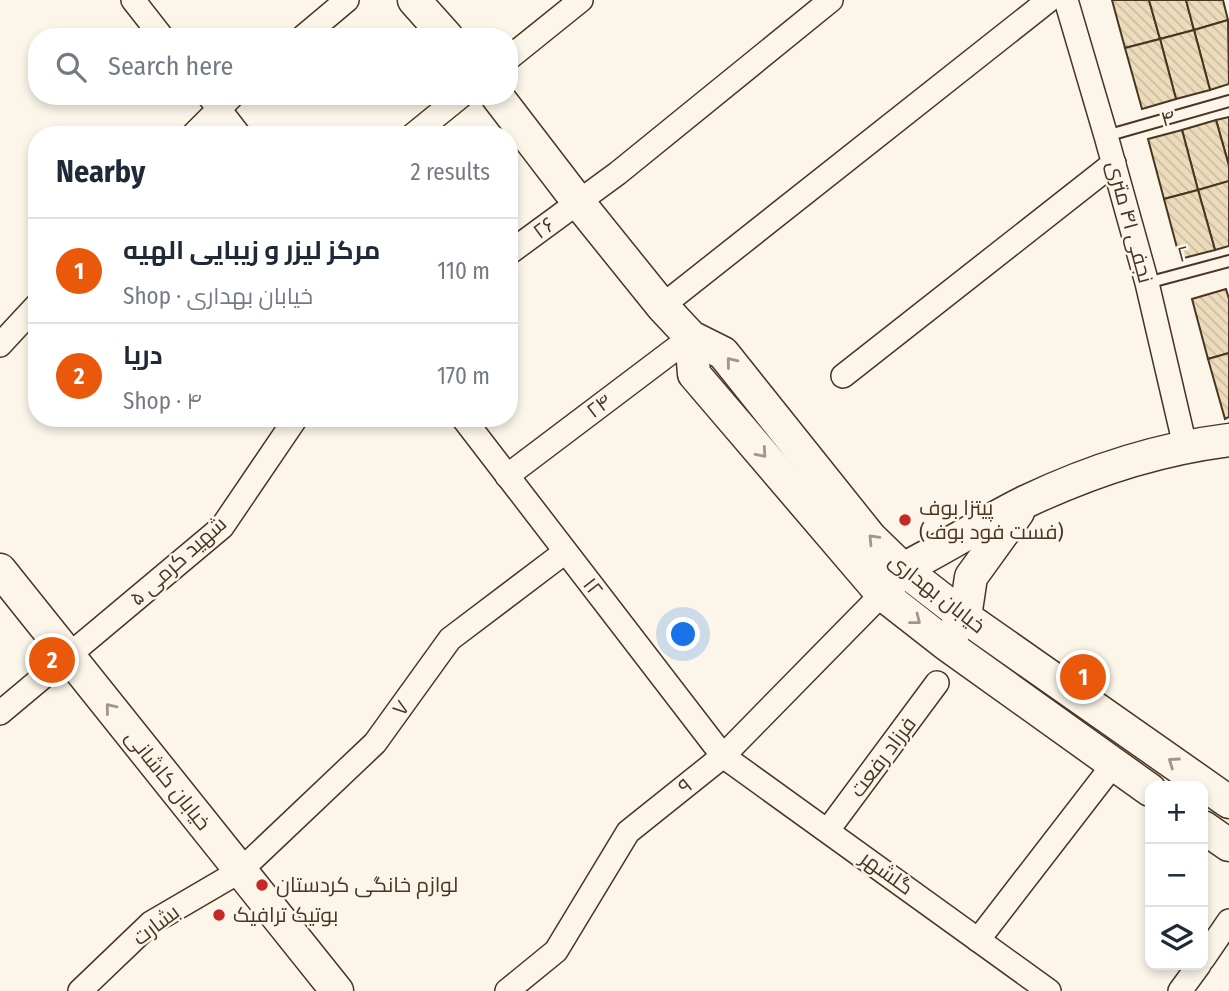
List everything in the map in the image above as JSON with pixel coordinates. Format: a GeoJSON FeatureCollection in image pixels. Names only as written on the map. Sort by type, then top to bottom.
{"type":"FeatureCollection","features":[{"type":"Feature","properties":{"kind":"street"},"geometry":{"type":"LineString","coordinates":[[133,0],[155,28]]}},
{"type":"Feature","properties":{"kind":"street"},"geometry":{"type":"LineString","coordinates":[[313,28],[346,0]]}},
{"type":"Feature","properties":{"kind":"street"},"geometry":{"type":"LineString","coordinates":[[414,0],[439,28]]}},
{"type":"Feature","properties":{"kind":"street"},"geometry":{"type":"LineString","coordinates":[[518,51],[581,0]]}},
{"type":"Feature","properties":{"kind":"street","name":"۲۶"},"geometry":{"type":"LineString","coordinates":[[518,247],[579,203],[831,0]]}},
{"type":"Feature","properties":{"kind":"street"},"geometry":{"type":"LineString","coordinates":[[662,306],[1049,0]]}},
{"type":"Feature","properties":{"kind":"street","name":"نجفی ۴۱ متری"},"geometry":{"type":"LineString","coordinates":[[1066,0],[1147,283],[1185,446]]}},
{"type":"Feature","properties":{"kind":"street"},"geometry":{"type":"LineString","coordinates":[[200,126],[216,105]]}},
{"type":"Feature","properties":{"kind":"street"},"geometry":{"type":"LineString","coordinates":[[223,105],[234,126]]}},
{"type":"Feature","properties":{"kind":"street"},"geometry":{"type":"LineString","coordinates":[[425,126],[450,105]]}},
{"type":"Feature","properties":{"kind":"street","name":"خیابان بهداری"},"geometry":{"type":"LineString","coordinates":[[504,105],[662,306],[691,337],[723,352],[870,537],[903,569],[965,617],[1229,802]]}},
{"type":"Feature","properties":{"kind":"street"},"geometry":{"type":"LineString","coordinates":[[843,376],[1114,163]]}},
{"type":"Feature","properties":{"kind":"street"},"geometry":{"type":"LineString","coordinates":[[0,345],[28,315]]}},
{"type":"Feature","properties":{"kind":"street","name":"خیابان بهداری"},"geometry":{"type":"LineString","coordinates":[[691,337],[694,374],[882,594],[946,644],[1145,787]]}},
{"type":"Feature","properties":{"kind":"street","name":"۲۴"},"geometry":{"type":"LineString","coordinates":[[507,476],[691,337]]}},
{"type":"Feature","properties":{"kind":"street","name":"۵ شهید کرمی"},"geometry":{"type":"LineString","coordinates":[[68,655],[222,527],[290,427]]}},
{"type":"Feature","properties":{"kind":"street","name":"۱۲"},"geometry":{"type":"LineString","coordinates":[[470,427],[723,756]]}},
{"type":"Feature","properties":{"kind":"street"},"geometry":{"type":"LineString","coordinates":[[882,594],[903,569],[1025,502],[1124,461],[1185,446],[1229,440]]}},
{"type":"Feature","properties":{"kind":"street"},"geometry":{"type":"LineString","coordinates":[[946,644],[965,617],[971,577],[1025,502]]}},
{"type":"Feature","properties":{"kind":"street","name":"۷"},"geometry":{"type":"LineString","coordinates":[[240,870],[375,743],[450,639],[565,552]]}},
{"type":"Feature","properties":{"kind":"street","name":"خیابان کاشانی"},"geometry":{"type":"LineString","coordinates":[[0,570],[337,991]]}},
{"type":"Feature","properties":{"kind":"street","name":"۹"},"geometry":{"type":"LineString","coordinates":[[506,991],[556,951],[628,832],[723,756],[882,594]]}},
{"type":"Feature","properties":{"kind":"street"},"geometry":{"type":"LineString","coordinates":[[0,713],[68,655]]}},
{"type":"Feature","properties":{"kind":"street","name":"فرزاد رفعت"},"geometry":{"type":"LineString","coordinates":[[828,830],[937,683]]}},
{"type":"Feature","properties":{"kind":"street","name":"گلشهر"},"geometry":{"type":"LineString","coordinates":[[723,756],[1049,991]]}},
{"type":"Feature","properties":{"kind":"street"},"geometry":{"type":"LineString","coordinates":[[978,940],[1113,765]]}},
{"type":"Feature","properties":{"kind":"street"},"geometry":{"type":"LineString","coordinates":[[1208,830],[1229,845]]}},
{"type":"Feature","properties":{"kind":"street","name":"بشارت"},"geometry":{"type":"LineString","coordinates":[[80,991],[151,923],[240,870]]}},
{"type":"Feature","properties":{"kind":"street"},"geometry":{"type":"LineString","coordinates":[[1208,952],[1229,921]]}},
{"type":"Feature","properties":{"kind":"street"},"geometry":{"type":"LineString","coordinates":[[1180,991],[1195,970]]}},
{"type":"Feature","properties":{"kind":"lane","name":"۴"},"geometry":{"type":"LineString","coordinates":[[1106,136],[1229,101]]}},
{"type":"Feature","properties":{"kind":"lane","name":"۲"},"geometry":{"type":"LineString","coordinates":[[1147,283],[1229,261]]}},
{"type":"Feature","properties":{"kind":"building"},"geometry":{"type":"Polygon","coordinates":[[[1112,0],[1149,0],[1160,39],[1125,48],[1112,0]]]}},
{"type":"Feature","properties":{"kind":"building"},"geometry":{"type":"Polygon","coordinates":[[[1149,0],[1186,0],[1194,30],[1160,39],[1149,0]]]}},
{"type":"Feature","properties":{"kind":"building"},"geometry":{"type":"Polygon","coordinates":[[[1186,0],[1223,0],[1228,20],[1194,30],[1186,0]]]}},
{"type":"Feature","properties":{"kind":"building"},"geometry":{"type":"Polygon","coordinates":[[[1228,20],[1229,84],[1210,90],[1194,30],[1228,20]]]}},
{"type":"Feature","properties":{"kind":"building"},"geometry":{"type":"Polygon","coordinates":[[[1194,30],[1210,90],[1176,99],[1160,39],[1194,30]]]}},
{"type":"Feature","properties":{"kind":"building"},"geometry":{"type":"Polygon","coordinates":[[[1160,39],[1176,99],[1142,109],[1125,48],[1160,39]]]}},
{"type":"Feature","properties":{"kind":"building"},"geometry":{"type":"Polygon","coordinates":[[[1229,117],[1229,166],[1216,120],[1229,117]]]}},
{"type":"Feature","properties":{"kind":"building"},"geometry":{"type":"Polygon","coordinates":[[[1216,120],[1229,166],[1229,181],[1198,190],[1182,130],[1216,120]]]}},
{"type":"Feature","properties":{"kind":"building"},"geometry":{"type":"Polygon","coordinates":[[[1182,130],[1198,190],[1164,199],[1148,139],[1182,130]]]}},
{"type":"Feature","properties":{"kind":"building"},"geometry":{"type":"Polygon","coordinates":[[[1229,181],[1229,246],[1215,250],[1198,190],[1229,181]]]}},
{"type":"Feature","properties":{"kind":"building"},"geometry":{"type":"Polygon","coordinates":[[[1198,190],[1215,250],[1180,259],[1164,199],[1198,190]]]}},
{"type":"Feature","properties":{"kind":"building"},"geometry":{"type":"Polygon","coordinates":[[[1226,289],[1229,299],[1229,353],[1208,359],[1192,299],[1226,289]]]}},
{"type":"Feature","properties":{"kind":"building"},"geometry":{"type":"Polygon","coordinates":[[[1229,353],[1229,417],[1225,419],[1208,359],[1229,353]]]}},
{"type":"Feature","properties":{"kind":"place","name":"پیتزا بوف (فست فود بوف)"},"geometry":{"type":"Point","coordinates":[905,520]}},
{"type":"Feature","properties":{"kind":"place","name":"دریا"},"geometry":{"type":"Point","coordinates":[52,660]}},
{"type":"Feature","properties":{"kind":"place","name":"مرکز لیزر و زیبایی الهیه"},"geometry":{"type":"Point","coordinates":[1083,677]}},
{"type":"Feature","properties":{"kind":"place","name":"لوازم خانگی کردستان"},"geometry":{"type":"Point","coordinates":[262,885]}},
{"type":"Feature","properties":{"kind":"place","name":"بوتیک ترافیک"},"geometry":{"type":"Point","coordinates":[219,915]}}]}
